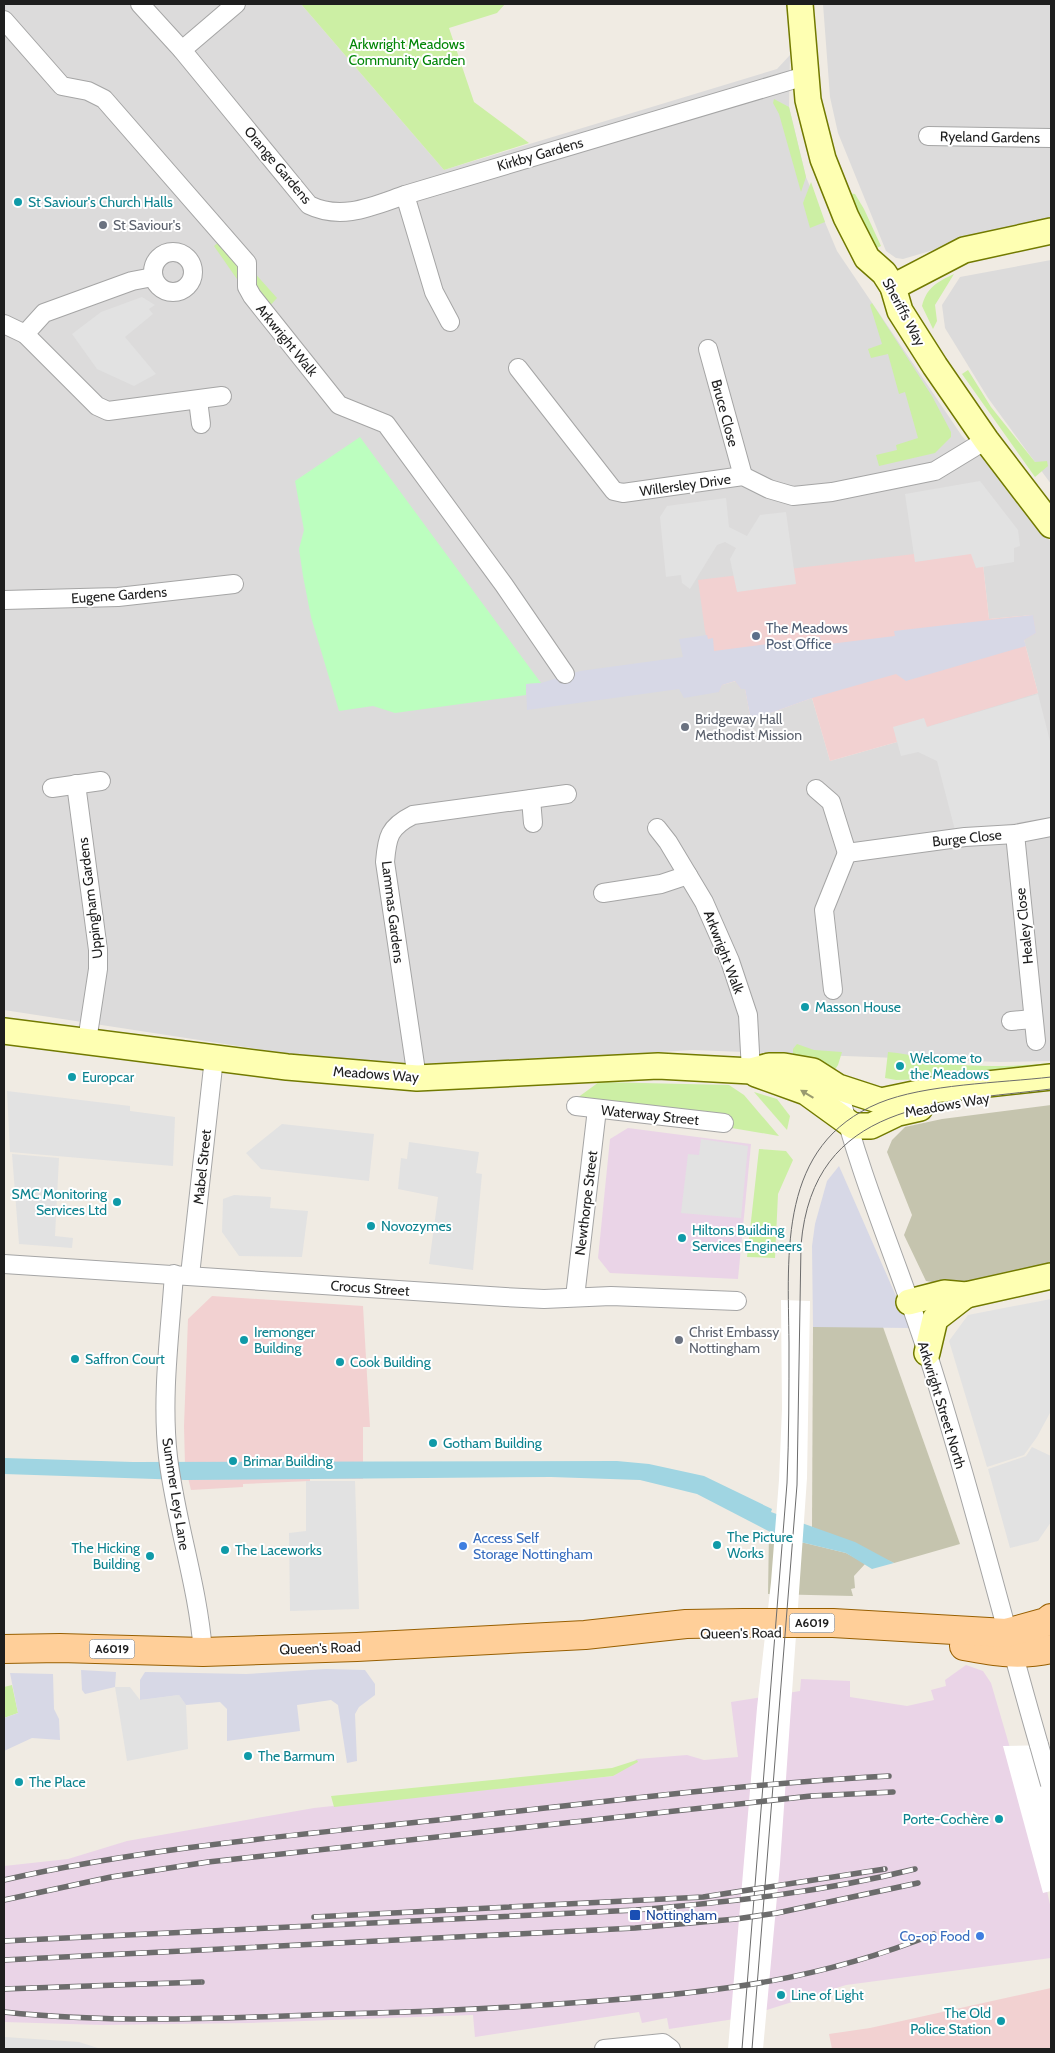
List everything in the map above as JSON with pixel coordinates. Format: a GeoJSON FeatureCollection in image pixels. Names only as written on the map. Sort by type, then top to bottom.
{"type":"FeatureCollection","features":[{"type":"Feature","properties":{"kind":"main road","name":"A6019"},"geometry":{"type":"LineString","coordinates":[[1009,1644],[1051,1618]]}},
{"type":"Feature","properties":{"kind":"main road","name":"Queen's Road"},"geometry":{"type":"LineString","coordinates":[[10,1650],[60,1648],[203,1652],[357,1647],[618,1631],[702,1634],[813,1632],[954,1644],[1009,1644]]}},
{"type":"Feature","properties":{"kind":"main road","name":"A6019"},"geometry":{"type":"LineString","coordinates":[[1009,1644],[1027,1654],[1051,1649]]}},
{"type":"Feature","properties":{"kind":"street","name":"Orange Gardens"},"geometry":{"type":"LineString","coordinates":[[140,4],[182,50],[309,205],[320,210],[340,213],[355,212],[405,195]]}},
{"type":"Feature","properties":{"kind":"street"},"geometry":{"type":"LineString","coordinates":[[182,50],[236,4]]}},
{"type":"Feature","properties":{"kind":"street","name":"Sheriffs Way"},"geometry":{"type":"LineString","coordinates":[[800,4],[808,100],[823,159],[866,258],[884,273],[893,287],[900,311],[918,341],[986,440],[1051,525]]}},
{"type":"Feature","properties":{"kind":"street","name":"Arkwright Walk"},"geometry":{"type":"LineString","coordinates":[[4,20],[62,86],[94,93],[108,103],[246,263],[247,287],[252,296],[339,405],[386,424],[509,581],[565,674]]}},
{"type":"Feature","properties":{"kind":"street","name":"Kirkby Gardens"},"geometry":{"type":"LineString","coordinates":[[405,195],[660,117],[805,76]]}},
{"type":"Feature","properties":{"kind":"street","name":"Ryeland Gardens"},"geometry":{"type":"LineString","coordinates":[[928,136],[1051,138]]}},
{"type":"Feature","properties":{"kind":"street"},"geometry":{"type":"LineString","coordinates":[[405,195],[434,292],[450,322]]}},
{"type":"Feature","properties":{"kind":"street"},"geometry":{"type":"LineString","coordinates":[[893,287],[964,250],[1051,231]]}},
{"type":"Feature","properties":{"kind":"street"},"geometry":{"type":"LineString","coordinates":[[25,334],[44,313],[132,281],[153,277]]}},
{"type":"Feature","properties":{"kind":"street"},"geometry":{"type":"LineString","coordinates":[[4,324],[25,334],[96,406],[108,411],[222,396]]}},
{"type":"Feature","properties":{"kind":"street","name":"Bruce Close"},"geometry":{"type":"LineString","coordinates":[[708,349],[743,476]]}},
{"type":"Feature","properties":{"kind":"street","name":"Willersley Drive"},"geometry":{"type":"LineString","coordinates":[[518,368],[614,491],[631,492],[743,476],[769,489],[793,496],[832,492],[935,471],[986,440]]}},
{"type":"Feature","properties":{"kind":"street"},"geometry":{"type":"LineString","coordinates":[[198,400],[201,424]]}},
{"type":"Feature","properties":{"kind":"street","name":"Eugene Gardens"},"geometry":{"type":"LineString","coordinates":[[4,600],[118,597],[234,584]]}},
{"type":"Feature","properties":{"kind":"street"},"geometry":{"type":"LineString","coordinates":[[52,788],[101,781]]}},
{"type":"Feature","properties":{"kind":"street","name":"Uppingham Gardens"},"geometry":{"type":"LineString","coordinates":[[76,784],[98,950],[98,969],[87,1041]]}},
{"type":"Feature","properties":{"kind":"street"},"geometry":{"type":"LineString","coordinates":[[816,790],[831,802],[847,853],[824,910],[833,990]]}},
{"type":"Feature","properties":{"kind":"street","name":"Lammas Gardens"},"geometry":{"type":"LineString","coordinates":[[416,1078],[385,862],[390,833],[395,825],[413,815],[566,794]]}},
{"type":"Feature","properties":{"kind":"street"},"geometry":{"type":"LineString","coordinates":[[531,799],[533,824]]}},
{"type":"Feature","properties":{"kind":"street","name":"Burge Close"},"geometry":{"type":"LineString","coordinates":[[847,853],[1015,834],[1051,827]]}},
{"type":"Feature","properties":{"kind":"street","name":"Arkwright Walk"},"geometry":{"type":"LineString","coordinates":[[657,828],[668,842],[714,921],[748,1015],[751,1071]]}},
{"type":"Feature","properties":{"kind":"street","name":"Healey Close"},"geometry":{"type":"LineString","coordinates":[[1015,834],[1036,1041]]}},
{"type":"Feature","properties":{"kind":"street"},"geometry":{"type":"LineString","coordinates":[[603,893],[661,884],[688,875]]}},
{"type":"Feature","properties":{"kind":"street"},"geometry":{"type":"LineString","coordinates":[[1011,1021],[1034,1019]]}},
{"type":"Feature","properties":{"kind":"street","name":"Meadows Way"},"geometry":{"type":"LineString","coordinates":[[4,1031],[214,1058],[416,1078],[658,1066],[751,1071],[806,1092],[846,1122],[861,1128],[915,1109],[1051,1089]]}},
{"type":"Feature","properties":{"kind":"street","name":"Mabel Street"},"geometry":{"type":"LineString","coordinates":[[182,1274],[214,1058]]}},
{"type":"Feature","properties":{"kind":"street","name":"Meadows Way"},"geometry":{"type":"LineString","coordinates":[[751,1071],[769,1066],[813,1072],[838,1087],[880,1101]]}},
{"type":"Feature","properties":{"kind":"street","name":"Meadows Way"},"geometry":{"type":"LineString","coordinates":[[846,1122],[853,1111],[880,1101],[933,1090],[1051,1077]]}},
{"type":"Feature","properties":{"kind":"street"},"geometry":{"type":"LineString","coordinates":[[838,1087],[846,1122]]}},
{"type":"Feature","properties":{"kind":"street","name":"Waterway Street"},"geometry":{"type":"LineString","coordinates":[[576,1106],[724,1123]]}},
{"type":"Feature","properties":{"kind":"street","name":"Newthorpe Street"},"geometry":{"type":"LineString","coordinates":[[575,1297],[597,1109]]}},
{"type":"Feature","properties":{"kind":"street","name":"Arkwright Street North"},"geometry":{"type":"LineString","coordinates":[[846,1122],[927,1353],[999,1598],[1009,1644],[1051,1789]]}},
{"type":"Feature","properties":{"kind":"street"},"geometry":{"type":"LineString","coordinates":[[859,1160],[863,1138],[871,1126]]}},
{"type":"Feature","properties":{"kind":"street","name":"Crocus Street"},"geometry":{"type":"LineString","coordinates":[[4,1264],[182,1274],[504,1297],[638,1296],[736,1301]]}},
{"type":"Feature","properties":{"kind":"street","name":"Summer Leys Lane"},"geometry":{"type":"LineString","coordinates":[[182,1274],[166,1402],[168,1455],[172,1485],[200,1618],[203,1652]]}},
{"type":"Feature","properties":{"kind":"street"},"geometry":{"type":"LineString","coordinates":[[909,1302],[944,1293],[966,1295],[1051,1276]]}},
{"type":"Feature","properties":{"kind":"street"},"geometry":{"type":"LineString","coordinates":[[927,1353],[935,1319],[966,1295]]}},
{"type":"Feature","properties":{"kind":"street"},"geometry":{"type":"LineString","coordinates":[[604,2049],[656,2043],[663,2043],[670,2048]]}},
{"type":"Feature","properties":{"kind":"shaded area"},"geometry":{"type":"Polygon","coordinates":[[[4,4],[301,4],[444,170],[777,69],[790,55],[789,107],[806,177],[837,251],[962,436],[998,475],[1051,542],[1051,1061],[999,1062],[692,1050],[387,1069],[4,1010],[4,4]],[[981,546],[892,558],[722,685],[736,681],[745,689],[751,720],[812,698],[830,761],[897,742],[893,727],[1038,693],[1024,640],[1033,615],[989,619],[981,546]]]}},
{"type":"Feature","properties":{"kind":"shaded area"},"geometry":{"type":"Polygon","coordinates":[[[823,4],[1051,4],[1051,223],[947,246],[903,259],[896,258],[886,251],[838,133],[830,97],[823,4]]]}},
{"type":"Feature","properties":{"kind":"shaded area"},"geometry":{"type":"Polygon","coordinates":[[[1051,260],[1051,484],[988,398],[945,328],[942,305],[960,277],[1051,260]]]}},
{"type":"Feature","properties":{"kind":"shaded area"},"geometry":{"type":"Polygon","coordinates":[[[142,297],[155,305],[149,309],[153,314],[125,337],[156,374],[134,386],[97,369],[72,334],[101,312],[142,297]]]}},
{"type":"Feature","properties":{"kind":"shaded area"},"geometry":{"type":"Polygon","coordinates":[[[980,481],[1018,530],[1020,546],[1014,548],[1014,562],[976,568],[971,554],[915,562],[905,494],[980,481]]]}},
{"type":"Feature","properties":{"kind":"shaded area"},"geometry":{"type":"Polygon","coordinates":[[[726,498],[729,527],[747,536],[760,515],[786,512],[796,584],[737,592],[730,559],[736,548],[725,542],[717,545],[690,589],[682,583],[681,575],[666,577],[660,517],[667,506],[726,498]]]}},
{"type":"Feature","properties":{"kind":"shaded area"},"geometry":{"type":"Polygon","coordinates":[[[981,546],[989,619],[1033,615],[1036,633],[1024,640],[1038,693],[927,727],[894,727],[897,742],[830,761],[812,698],[751,720],[745,689],[741,689],[735,681],[722,685],[719,692],[705,631],[698,580],[981,546]]]}},
{"type":"Feature","properties":{"kind":"shaded area"},"geometry":{"type":"Polygon","coordinates":[[[1033,615],[1036,633],[1024,640],[1026,646],[906,681],[896,674],[812,698],[751,720],[745,689],[741,689],[735,681],[722,685],[719,692],[684,698],[679,689],[527,710],[526,684],[541,683],[580,671],[683,657],[679,639],[707,635],[708,639],[713,638],[714,651],[820,637],[821,645],[895,636],[894,631],[1033,615]]]}},
{"type":"Feature","properties":{"kind":"shaded area"},"geometry":{"type":"Polygon","coordinates":[[[1038,694],[1051,745],[1051,817],[991,827],[955,830],[937,761],[918,752],[901,756],[893,727],[924,718],[927,727],[1038,694]]]}},
{"type":"Feature","properties":{"kind":"shaded area"},"geometry":{"type":"Polygon","coordinates":[[[7,1091],[130,1106],[130,1111],[175,1117],[173,1166],[10,1152],[7,1091]]]}},
{"type":"Feature","properties":{"kind":"shaded area"},"geometry":{"type":"Polygon","coordinates":[[[1051,1105],[1051,1264],[1026,1271],[950,1285],[926,1281],[904,1235],[912,1215],[887,1152],[892,1140],[905,1127],[942,1119],[1051,1105]]]}},
{"type":"Feature","properties":{"kind":"shaded area"},"geometry":{"type":"Polygon","coordinates":[[[282,1124],[374,1134],[369,1181],[261,1169],[246,1153],[282,1124]]]}},
{"type":"Feature","properties":{"kind":"shaded area"},"geometry":{"type":"Polygon","coordinates":[[[628,1128],[751,1144],[738,1279],[610,1273],[598,1258],[610,1139],[628,1128]]]}},
{"type":"Feature","properties":{"kind":"shaded area"},"geometry":{"type":"Polygon","coordinates":[[[701,1139],[748,1146],[741,1218],[681,1213],[688,1154],[699,1155],[701,1139]]]}},
{"type":"Feature","properties":{"kind":"shaded area"},"geometry":{"type":"Polygon","coordinates":[[[409,1142],[479,1152],[476,1173],[482,1174],[473,1270],[429,1264],[438,1197],[398,1189],[401,1158],[407,1159],[409,1142]]]}},
{"type":"Feature","properties":{"kind":"shaded area"},"geometry":{"type":"Polygon","coordinates":[[[12,1154],[59,1158],[55,1236],[73,1238],[72,1248],[19,1244],[12,1154]]]}},
{"type":"Feature","properties":{"kind":"shaded area"},"geometry":{"type":"Polygon","coordinates":[[[839,1166],[910,1328],[813,1327],[812,1246],[815,1224],[827,1181],[839,1166]]]}},
{"type":"Feature","properties":{"kind":"shaded area"},"geometry":{"type":"Polygon","coordinates":[[[234,1195],[271,1197],[270,1208],[308,1211],[302,1257],[239,1256],[222,1232],[223,1199],[234,1195]]]}},
{"type":"Feature","properties":{"kind":"shaded area"},"geometry":{"type":"Polygon","coordinates":[[[212,1296],[363,1306],[370,1427],[363,1427],[363,1479],[310,1479],[310,1481],[243,1484],[243,1487],[191,1490],[185,1465],[184,1426],[188,1319],[212,1296]]]}},
{"type":"Feature","properties":{"kind":"shaded area"},"geometry":{"type":"Polygon","coordinates":[[[1051,1299],[1051,1411],[1037,1437],[1024,1455],[987,1467],[949,1341],[968,1315],[1051,1299]]]}},
{"type":"Feature","properties":{"kind":"shaded area"},"geometry":{"type":"Polygon","coordinates":[[[813,1327],[883,1327],[960,1544],[894,1563],[812,1527],[813,1327]]]}},
{"type":"Feature","properties":{"kind":"shaded area"},"geometry":{"type":"Polygon","coordinates":[[[1032,1447],[1051,1456],[1051,1522],[1038,1541],[1010,1548],[988,1469],[1026,1456],[1032,1447]]]}},
{"type":"Feature","properties":{"kind":"shaded area"},"geometry":{"type":"Polygon","coordinates":[[[306,1481],[355,1481],[359,1609],[290,1611],[289,1533],[306,1531],[306,1481]]]}},
{"type":"Feature","properties":{"kind":"shaded area"},"geometry":{"type":"Polygon","coordinates":[[[769,1531],[780,1537],[846,1553],[865,1564],[854,1576],[855,1588],[851,1589],[853,1596],[768,1594],[769,1531]]]}},
{"type":"Feature","properties":{"kind":"shaded area"},"geometry":{"type":"Polygon","coordinates":[[[966,1665],[983,1671],[991,1683],[1051,1888],[1047,1891],[1051,1909],[1051,1958],[846,1985],[741,2018],[669,2029],[667,2018],[642,2023],[639,2012],[475,2037],[473,2015],[249,2023],[102,2025],[4,2022],[4,1866],[68,1859],[127,1841],[314,1808],[613,1776],[637,1759],[687,1755],[704,1760],[738,1757],[731,1702],[800,1691],[801,1679],[850,1681],[850,1697],[907,1706],[934,1700],[931,1690],[946,1686],[945,1680],[966,1665]]]}},
{"type":"Feature","properties":{"kind":"shaded area"},"geometry":{"type":"Polygon","coordinates":[[[326,1669],[365,1670],[375,1684],[375,1695],[359,1707],[355,1714],[357,1761],[347,1763],[338,1705],[331,1700],[297,1705],[300,1731],[227,1741],[227,1709],[220,1702],[186,1705],[179,1695],[140,1700],[140,1680],[145,1672],[246,1674],[326,1669]]]}},
{"type":"Feature","properties":{"kind":"shaded area"},"geometry":{"type":"Polygon","coordinates":[[[81,1670],[116,1672],[115,1687],[85,1694],[82,1690],[81,1670]]]}},
{"type":"Feature","properties":{"kind":"shaded area"},"geometry":{"type":"Polygon","coordinates":[[[10,1673],[53,1674],[54,1709],[59,1719],[60,1740],[32,1738],[4,1751],[4,1718],[18,1713],[10,1673]]]}},
{"type":"Feature","properties":{"kind":"shaded area"},"geometry":{"type":"Polygon","coordinates":[[[115,1687],[130,1687],[140,1700],[179,1695],[186,1705],[188,1749],[127,1761],[115,1687]]]}},
{"type":"Feature","properties":{"kind":"shaded area"},"geometry":{"type":"Polygon","coordinates":[[[1051,1988],[1051,2049],[832,2049],[829,2034],[870,2028],[1051,1988]]]}},
{"type":"Feature","properties":{"kind":"shaded area"},"geometry":{"type":"Polygon","coordinates":[[[4,2037],[79,2042],[101,2049],[4,2049],[4,2037]]]}},
{"type":"Feature","properties":{"kind":"green space","name":"Arkwright Meadows Community Garden"},"geometry":{"type":"Polygon","coordinates":[[[301,4],[505,4],[497,13],[449,28],[474,102],[529,143],[444,170],[301,4]]]}},
{"type":"Feature","properties":{"kind":"green space"},"geometry":{"type":"Polygon","coordinates":[[[774,99],[789,107],[806,177],[801,192],[779,114],[773,103],[774,99]]]}},
{"type":"Feature","properties":{"kind":"green space"},"geometry":{"type":"Polygon","coordinates":[[[811,182],[825,222],[810,228],[803,203],[811,182]]]}},
{"type":"Feature","properties":{"kind":"green space"},"geometry":{"type":"Polygon","coordinates":[[[847,193],[855,194],[881,246],[874,249],[847,193]]]}},
{"type":"Feature","properties":{"kind":"green space"},"geometry":{"type":"Polygon","coordinates":[[[220,241],[240,265],[239,282],[214,246],[220,241]]]}},
{"type":"Feature","properties":{"kind":"green space"},"geometry":{"type":"Polygon","coordinates":[[[252,270],[277,298],[268,308],[250,284],[252,270]]]}},
{"type":"Feature","properties":{"kind":"green space"},"geometry":{"type":"Polygon","coordinates":[[[954,274],[935,305],[937,321],[933,329],[922,306],[924,299],[934,286],[954,274]]]}},
{"type":"Feature","properties":{"kind":"green space"},"geometry":{"type":"Polygon","coordinates":[[[872,303],[932,396],[951,432],[951,437],[935,453],[879,466],[876,455],[897,450],[896,445],[918,438],[905,392],[899,394],[888,354],[871,358],[868,349],[882,344],[870,305],[872,303]]]}},
{"type":"Feature","properties":{"kind":"green space"},"geometry":{"type":"Polygon","coordinates":[[[968,370],[991,407],[1035,462],[1047,461],[1048,466],[1035,477],[962,374],[968,370]]]}},
{"type":"Feature","properties":{"kind":"green space"},"geometry":{"type":"Polygon","coordinates":[[[360,437],[541,683],[526,684],[526,695],[395,713],[373,706],[339,711],[311,617],[303,576],[299,549],[304,530],[295,481],[360,437]]]}},
{"type":"Feature","properties":{"kind":"green space"},"geometry":{"type":"Polygon","coordinates":[[[797,1044],[814,1050],[842,1052],[838,1065],[832,1074],[793,1060],[793,1049],[797,1044]]]}},
{"type":"Feature","properties":{"kind":"green space"},"geometry":{"type":"Polygon","coordinates":[[[888,1052],[961,1065],[1006,1066],[1051,1063],[1051,1072],[969,1078],[896,1080],[885,1078],[888,1052]]]}},
{"type":"Feature","properties":{"kind":"green space"},"geometry":{"type":"Polygon","coordinates":[[[599,1082],[729,1085],[744,1095],[779,1136],[573,1101],[599,1082]]]}},
{"type":"Feature","properties":{"kind":"green space"},"geometry":{"type":"Polygon","coordinates":[[[754,1092],[777,1099],[790,1116],[787,1130],[754,1092]]]}},
{"type":"Feature","properties":{"kind":"green space"},"geometry":{"type":"Polygon","coordinates":[[[759,1149],[786,1151],[793,1160],[778,1194],[775,1258],[747,1257],[759,1149]]]}},
{"type":"Feature","properties":{"kind":"green space"},"geometry":{"type":"Polygon","coordinates":[[[12,1685],[18,1713],[4,1718],[4,1687],[12,1685]]]}},
{"type":"Feature","properties":{"kind":"green space"},"geometry":{"type":"Polygon","coordinates":[[[637,1760],[638,1762],[613,1776],[334,1807],[331,1796],[612,1768],[637,1760]]]}},
{"type":"Feature","properties":{"kind":"water"},"geometry":{"type":"Polygon","coordinates":[[[4,1458],[133,1462],[617,1461],[649,1464],[704,1476],[772,1509],[771,1512],[855,1542],[894,1563],[872,1569],[846,1553],[780,1537],[697,1494],[640,1480],[551,1477],[185,1480],[4,1474],[4,1458]]]}},
{"type":"Feature","properties":{"kind":"pier"},"geometry":{"type":"Polygon","coordinates":[[[781,1300],[810,1301],[807,1478],[780,1864],[763,2049],[728,2049],[757,1708],[771,1582],[779,1480],[782,1409],[781,1300]]]}},
{"type":"Feature","properties":{"kind":"pier"},"geometry":{"type":"Polygon","coordinates":[[[1051,1745],[1051,1891],[1043,1893],[1003,1746],[1051,1745]]]}},
{"type":"Feature","properties":{"kind":"tram line"},"geometry":{"type":"LineString","coordinates":[[742,2049],[787,1483],[789,1396],[788,1273],[790,1238],[796,1205],[806,1173],[822,1145],[846,1122],[879,1103],[940,1088],[1051,1077]]}},
{"type":"Feature","properties":{"kind":"tram line"},"geometry":{"type":"LineString","coordinates":[[752,2049],[797,1485],[801,1245],[811,1198],[830,1162],[856,1136],[889,1118],[926,1107],[967,1099],[1051,1089]]}},
{"type":"Feature","properties":{"kind":"railway"},"geometry":{"type":"LineString","coordinates":[[4,1880],[114,1859],[224,1843],[612,1800],[834,1779],[889,1776]]}},
{"type":"Feature","properties":{"kind":"railway"},"geometry":{"type":"LineString","coordinates":[[4,1900],[111,1877],[208,1862],[811,1796],[893,1792]]}},
{"type":"Feature","properties":{"kind":"railway"},"geometry":{"type":"LineString","coordinates":[[314,1917],[703,1897],[885,1869]]}},
{"type":"Feature","properties":{"kind":"railway"},"geometry":{"type":"LineString","coordinates":[[4,1941],[636,1910],[811,1890],[915,1869]]}},
{"type":"Feature","properties":{"kind":"railway"},"geometry":{"type":"LineString","coordinates":[[4,1960],[635,1928],[736,1919],[777,1913],[918,1883]]}},
{"type":"Feature","properties":{"kind":"railway"},"geometry":{"type":"LineString","coordinates":[[4,2012],[87,2018],[213,2018],[468,2009],[642,1997],[727,1988],[809,1973],[892,1950],[934,1934]]}},
{"type":"Feature","properties":{"kind":"railway"},"geometry":{"type":"LineString","coordinates":[[4,1989],[202,1982]]}},
{"type":"Feature","properties":{"kind":"place","name":"St Saviour's Church Halls"},"geometry":{"type":"Point","coordinates":[18,202]}},
{"type":"Feature","properties":{"kind":"place","name":"St Saviour's"},"geometry":{"type":"Point","coordinates":[103,225]}},
{"type":"Feature","properties":{"kind":"place","name":"The Meadows Post Office"},"geometry":{"type":"Point","coordinates":[756,636]}},
{"type":"Feature","properties":{"kind":"place","name":"Bridgeway Hall Methodist Mission"},"geometry":{"type":"Point","coordinates":[685,727]}},
{"type":"Feature","properties":{"kind":"place","name":"Masson House"},"geometry":{"type":"Point","coordinates":[805,1007]}},
{"type":"Feature","properties":{"kind":"place","name":"Welcome to the Meadows"},"geometry":{"type":"Point","coordinates":[900,1066]}},
{"type":"Feature","properties":{"kind":"place","name":"Europcar"},"geometry":{"type":"Point","coordinates":[72,1077]}},
{"type":"Feature","properties":{"kind":"place","name":"SMC Monitoring Services Ltd"},"geometry":{"type":"Point","coordinates":[117,1202]}},
{"type":"Feature","properties":{"kind":"place","name":"Novozymes"},"geometry":{"type":"Point","coordinates":[371,1226]}},
{"type":"Feature","properties":{"kind":"place","name":"Hiltons Building Services Engineers"},"geometry":{"type":"Point","coordinates":[682,1238]}},
{"type":"Feature","properties":{"kind":"place","name":"Iremonger Building"},"geometry":{"type":"Point","coordinates":[244,1340]}},
{"type":"Feature","properties":{"kind":"place","name":"Christ Embassy Nottingham"},"geometry":{"type":"Point","coordinates":[679,1340]}},
{"type":"Feature","properties":{"kind":"place","name":"Saffron Court"},"geometry":{"type":"Point","coordinates":[75,1359]}},
{"type":"Feature","properties":{"kind":"place","name":"Cook Building"},"geometry":{"type":"Point","coordinates":[340,1362]}},
{"type":"Feature","properties":{"kind":"place","name":"Gotham Building"},"geometry":{"type":"Point","coordinates":[433,1443]}},
{"type":"Feature","properties":{"kind":"place","name":"Brimar Building"},"geometry":{"type":"Point","coordinates":[233,1461]}},
{"type":"Feature","properties":{"kind":"place","name":"The Picture Works"},"geometry":{"type":"Point","coordinates":[717,1545]}},
{"type":"Feature","properties":{"kind":"place","name":"Access Self Storage Nottingham"},"geometry":{"type":"Point","coordinates":[463,1546]}},
{"type":"Feature","properties":{"kind":"place","name":"The Laceworks"},"geometry":{"type":"Point","coordinates":[225,1550]}},
{"type":"Feature","properties":{"kind":"place","name":"The Hicking Building"},"geometry":{"type":"Point","coordinates":[150,1556]}},
{"type":"Feature","properties":{"kind":"place","name":"The Barmum"},"geometry":{"type":"Point","coordinates":[248,1756]}},
{"type":"Feature","properties":{"kind":"place","name":"The Place"},"geometry":{"type":"Point","coordinates":[19,1782]}},
{"type":"Feature","properties":{"kind":"place","name":"Porte-Cochère"},"geometry":{"type":"Point","coordinates":[999,1819]}},
{"type":"Feature","properties":{"kind":"place","name":"Nottingham"},"geometry":{"type":"Point","coordinates":[635,1915]}},
{"type":"Feature","properties":{"kind":"place","name":"Co-op Food"},"geometry":{"type":"Point","coordinates":[980,1936]}},
{"type":"Feature","properties":{"kind":"place","name":"Line of Light"},"geometry":{"type":"Point","coordinates":[781,1995]}},
{"type":"Feature","properties":{"kind":"place","name":"The Old Police Station"},"geometry":{"type":"Point","coordinates":[1001,2021]}}]}
